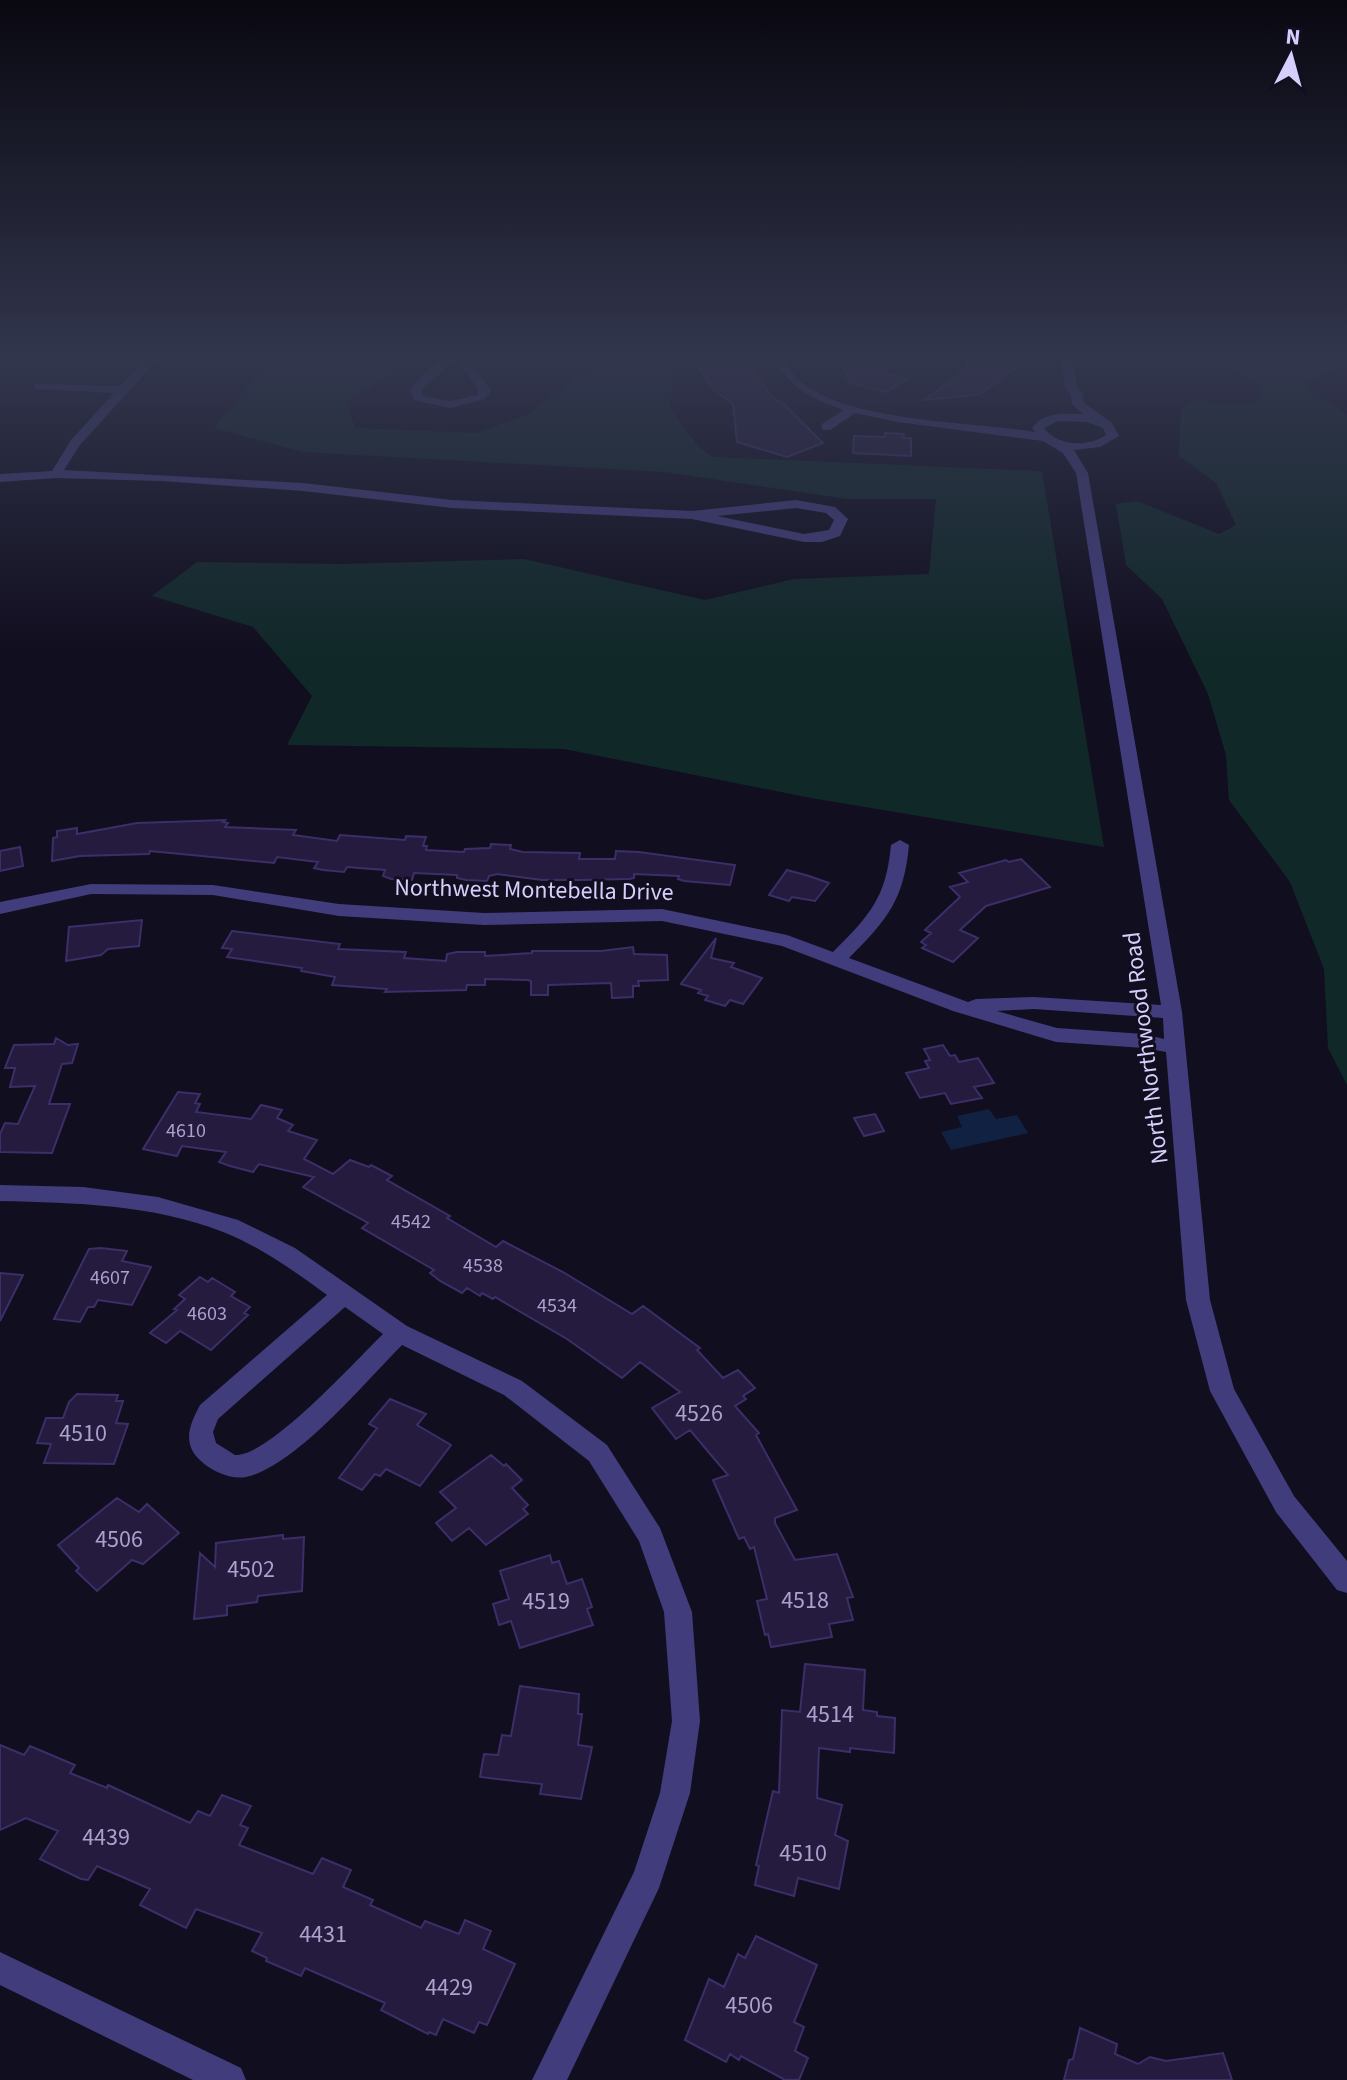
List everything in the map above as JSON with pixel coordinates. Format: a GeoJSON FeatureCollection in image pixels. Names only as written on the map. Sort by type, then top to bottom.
{"type":"FeatureCollection","features":[{"type":"Feature","properties":{"kind":"street"},"geometry":{"type":"LineString","coordinates":[[56,474],[66,457]]}},
{"type":"Feature","properties":{"kind":"street"},"geometry":{"type":"LineString","coordinates":[[1072,457],[1082,473]]}},
{"type":"Feature","properties":{"kind":"street","name":"North Northwood Road"},"geometry":{"type":"LineString","coordinates":[[1088,457],[1082,473],[1172,1012],[1198,1300],[1222,1391],[1285,1504],[1347,1581]]}},
{"type":"Feature","properties":{"kind":"street"},"geometry":{"type":"LineString","coordinates":[[0,478],[56,474],[257,483],[452,504],[692,515],[796,504],[830,510],[841,519],[835,533],[822,538],[804,538],[692,515]]}},
{"type":"Feature","properties":{"kind":"street"},"geometry":{"type":"LineString","coordinates":[[837,959],[887,907],[899,877],[900,845]]}},
{"type":"Feature","properties":{"kind":"street","name":"Northwest Montebella Drive"},"geometry":{"type":"LineString","coordinates":[[0,908],[91,889],[213,890],[339,910],[484,919],[662,915],[787,941],[960,1006],[1056,1035],[1144,1041],[1176,1048]]}},
{"type":"Feature","properties":{"kind":"street","name":"Northwest Montebella Drive"},"geometry":{"type":"LineString","coordinates":[[960,1006],[1034,1003],[1172,1012]]}},
{"type":"Feature","properties":{"kind":"street"},"geometry":{"type":"LineString","coordinates":[[0,1193],[83,1195],[158,1205],[230,1226],[287,1254],[399,1333],[513,1388],[598,1453],[651,1536],[678,1612],[686,1721],[675,1793],[648,1877],[549,2080]]}},
{"type":"Feature","properties":{"kind":"street"},"geometry":{"type":"LineString","coordinates":[[344,1294],[209,1412],[200,1430],[203,1447],[219,1462],[245,1466],[286,1443],[399,1333]]}},
{"type":"Feature","properties":{"kind":"street"},"geometry":{"type":"LineString","coordinates":[[0,1968],[229,2080]]}},
{"type":"Feature","properties":{"kind":"green space"},"geometry":{"type":"Polygon","coordinates":[[[395,457],[714,457],[1042,471],[1104,847],[811,798],[564,749],[287,745],[312,696],[253,627],[152,596],[197,562],[341,564],[524,559],[705,600],[794,579],[929,574],[936,499],[847,499],[665,472],[395,457]]]}},
{"type":"Feature","properties":{"kind":"green space"},"geometry":{"type":"Polygon","coordinates":[[[1180,457],[1347,457],[1347,1085],[1328,1048],[1324,969],[1290,882],[1229,800],[1226,755],[1208,694],[1162,599],[1126,565],[1116,504],[1137,501],[1219,534],[1236,525],[1216,483],[1180,457]]]}},
{"type":"Feature","properties":{"kind":"water"},"geometry":{"type":"Polygon","coordinates":[[[989,1109],[996,1119],[1017,1115],[1028,1133],[951,1150],[941,1132],[962,1127],[957,1116],[989,1109]]]}},
{"type":"Feature","properties":{"kind":"building"},"geometry":{"type":"Polygon","coordinates":[[[225,820],[223,822],[228,823],[225,827],[296,830],[293,835],[337,841],[340,835],[405,840],[406,836],[426,837],[423,846],[427,846],[426,850],[464,852],[465,849],[490,848],[491,844],[511,845],[510,849],[523,852],[580,853],[579,859],[615,859],[616,851],[735,865],[730,885],[684,881],[678,879],[679,876],[634,874],[634,878],[629,879],[542,880],[497,874],[489,876],[487,881],[466,880],[457,878],[457,875],[414,873],[412,880],[391,879],[383,876],[385,870],[347,867],[344,872],[323,870],[314,868],[318,862],[277,857],[274,863],[150,851],[149,854],[80,856],[52,861],[53,838],[57,837],[57,831],[77,828],[77,834],[137,823],[225,820]]]}},
{"type":"Feature","properties":{"kind":"building"},"geometry":{"type":"Polygon","coordinates":[[[20,847],[23,866],[0,871],[0,851],[20,847]]]}},
{"type":"Feature","properties":{"kind":"building"},"geometry":{"type":"Polygon","coordinates":[[[1021,859],[1050,887],[986,906],[960,930],[978,938],[953,962],[922,948],[926,945],[921,942],[931,933],[925,930],[960,897],[950,887],[968,882],[959,873],[1021,859]]]}},
{"type":"Feature","properties":{"kind":"building"},"geometry":{"type":"Polygon","coordinates":[[[787,870],[829,883],[815,901],[792,897],[789,901],[769,895],[787,870]]]}},
{"type":"Feature","properties":{"kind":"building"},"geometry":{"type":"Polygon","coordinates":[[[142,920],[139,946],[108,949],[101,955],[66,961],[69,927],[142,920]]]}},
{"type":"Feature","properties":{"kind":"building"},"geometry":{"type":"Polygon","coordinates":[[[232,931],[340,944],[338,949],[406,952],[404,958],[446,961],[447,954],[457,952],[485,952],[485,956],[633,947],[634,954],[667,955],[668,980],[638,981],[639,986],[633,986],[633,997],[612,998],[611,983],[548,985],[548,995],[531,995],[531,981],[528,980],[485,979],[485,985],[467,985],[466,990],[385,992],[387,989],[332,985],[335,977],[301,971],[302,968],[227,957],[232,949],[222,948],[232,931]]]}},
{"type":"Feature","properties":{"kind":"building"},"geometry":{"type":"Polygon","coordinates":[[[716,938],[711,958],[734,963],[731,967],[762,978],[743,1004],[730,1000],[725,1006],[705,1000],[708,996],[698,993],[701,990],[681,984],[716,938]]]}},
{"type":"Feature","properties":{"kind":"building"},"geometry":{"type":"Polygon","coordinates":[[[56,1038],[68,1045],[78,1044],[72,1063],[62,1064],[49,1104],[70,1104],[52,1153],[0,1152],[0,1134],[5,1123],[18,1124],[35,1086],[10,1087],[15,1068],[5,1068],[14,1045],[54,1044],[56,1038]]]}},
{"type":"Feature","properties":{"kind":"building"},"geometry":{"type":"Polygon","coordinates":[[[943,1045],[950,1056],[955,1055],[959,1062],[978,1058],[994,1083],[974,1087],[982,1098],[951,1104],[945,1093],[920,1098],[906,1073],[929,1068],[925,1061],[930,1060],[924,1049],[943,1045]]]}},
{"type":"Feature","properties":{"kind":"building"},"geometry":{"type":"Polygon","coordinates":[[[178,1092],[200,1094],[195,1103],[200,1104],[196,1112],[251,1119],[261,1105],[282,1110],[277,1118],[293,1125],[288,1131],[317,1140],[304,1159],[333,1174],[350,1160],[369,1167],[371,1165],[392,1176],[387,1180],[496,1247],[503,1241],[563,1272],[632,1314],[643,1306],[700,1348],[697,1350],[723,1378],[738,1370],[755,1388],[735,1406],[759,1433],[756,1435],[797,1510],[775,1518],[775,1523],[795,1560],[837,1554],[853,1597],[847,1598],[853,1620],[829,1624],[832,1637],[771,1647],[757,1601],[767,1599],[754,1547],[750,1549],[744,1537],[739,1539],[713,1480],[728,1475],[690,1430],[676,1439],[652,1408],[680,1392],[640,1362],[622,1378],[567,1339],[495,1297],[493,1299],[482,1293],[480,1296],[467,1288],[462,1293],[440,1281],[430,1273],[434,1270],[362,1228],[368,1223],[303,1187],[314,1177],[259,1164],[253,1172],[230,1166],[219,1162],[226,1152],[182,1146],[177,1156],[143,1149],[178,1092]]]}},
{"type":"Feature","properties":{"kind":"building"},"geometry":{"type":"Polygon","coordinates":[[[875,1114],[884,1131],[864,1136],[854,1118],[875,1114]]]}},
{"type":"Feature","properties":{"kind":"building"},"geometry":{"type":"Polygon","coordinates":[[[89,1249],[127,1251],[122,1261],[151,1267],[132,1305],[98,1300],[94,1307],[88,1307],[80,1322],[54,1319],[89,1249]]]}},
{"type":"Feature","properties":{"kind":"building"},"geometry":{"type":"Polygon","coordinates":[[[0,1273],[23,1275],[0,1321],[0,1273]]]}},
{"type":"Feature","properties":{"kind":"building"},"geometry":{"type":"Polygon","coordinates":[[[200,1277],[208,1282],[212,1278],[235,1292],[231,1296],[250,1307],[244,1313],[248,1315],[211,1350],[180,1331],[166,1343],[150,1333],[177,1310],[174,1309],[185,1299],[179,1295],[200,1277]]]}},
{"type":"Feature","properties":{"kind":"building"},"geometry":{"type":"Polygon","coordinates":[[[77,1394],[118,1395],[116,1401],[123,1401],[116,1423],[128,1424],[114,1464],[44,1463],[51,1444],[37,1443],[46,1418],[63,1418],[69,1402],[77,1394]]]}},
{"type":"Feature","properties":{"kind":"building"},"geometry":{"type":"Polygon","coordinates":[[[390,1399],[426,1414],[417,1425],[451,1445],[420,1486],[386,1469],[380,1476],[375,1474],[362,1490],[339,1478],[377,1428],[369,1424],[390,1399]]]}},
{"type":"Feature","properties":{"kind":"building"},"geometry":{"type":"Polygon","coordinates":[[[491,1455],[504,1466],[506,1464],[522,1480],[512,1488],[528,1505],[523,1509],[528,1514],[486,1545],[469,1528],[452,1541],[436,1523],[456,1508],[440,1492],[491,1455]]]}},
{"type":"Feature","properties":{"kind":"building"},"geometry":{"type":"Polygon","coordinates":[[[117,1498],[139,1512],[147,1504],[179,1533],[143,1564],[132,1560],[97,1591],[76,1571],[79,1568],[58,1545],[117,1498]]]}},
{"type":"Feature","properties":{"kind":"building"},"geometry":{"type":"Polygon","coordinates":[[[283,1535],[283,1539],[304,1537],[302,1591],[258,1596],[257,1602],[227,1606],[227,1615],[194,1619],[200,1553],[215,1567],[216,1543],[283,1535]]]}},
{"type":"Feature","properties":{"kind":"building"},"geometry":{"type":"Polygon","coordinates":[[[550,1555],[552,1563],[559,1561],[567,1584],[582,1579],[592,1607],[587,1609],[593,1625],[520,1648],[511,1621],[499,1625],[493,1604],[509,1599],[500,1571],[550,1555]]]}},
{"type":"Feature","properties":{"kind":"building"},"geometry":{"type":"Polygon","coordinates":[[[805,1664],[865,1670],[863,1710],[877,1712],[877,1716],[895,1718],[894,1753],[819,1748],[817,1798],[842,1805],[835,1835],[848,1841],[839,1889],[798,1878],[794,1896],[755,1885],[759,1866],[756,1865],[773,1791],[779,1793],[782,1710],[800,1712],[805,1664]]]}},
{"type":"Feature","properties":{"kind":"building"},"geometry":{"type":"Polygon","coordinates":[[[520,1686],[579,1694],[578,1714],[582,1714],[578,1745],[592,1747],[581,1799],[540,1794],[542,1784],[480,1777],[484,1754],[498,1755],[502,1735],[511,1736],[520,1686]]]}},
{"type":"Feature","properties":{"kind":"building"},"geometry":{"type":"Polygon","coordinates":[[[0,1745],[24,1755],[30,1746],[75,1765],[70,1773],[107,1788],[108,1785],[190,1823],[198,1811],[210,1816],[222,1795],[251,1806],[240,1825],[248,1828],[239,1845],[313,1874],[322,1858],[351,1870],[343,1887],[373,1900],[370,1905],[421,1928],[425,1921],[459,1934],[465,1920],[491,1931],[483,1949],[515,1964],[487,2025],[479,2022],[474,2033],[443,2019],[436,2035],[428,2034],[381,2010],[385,2003],[305,1968],[301,1976],[266,1961],[267,1958],[252,1951],[262,1933],[196,1909],[186,1928],[140,1905],[150,1889],[97,1866],[88,1880],[81,1879],[40,1859],[58,1831],[26,1818],[0,1830],[0,1745]]]}},
{"type":"Feature","properties":{"kind":"building"},"geometry":{"type":"Polygon","coordinates":[[[756,1936],[817,1965],[794,2022],[804,2027],[795,2051],[808,2058],[799,2080],[785,2080],[741,2056],[739,2060],[730,2054],[726,2062],[685,2040],[709,1979],[724,1987],[738,1954],[745,1958],[756,1936]]]}},
{"type":"Feature","properties":{"kind":"building"},"geometry":{"type":"Polygon","coordinates":[[[1080,2028],[1117,2044],[1115,2054],[1138,2064],[1150,2057],[1166,2061],[1223,2053],[1232,2080],[1064,2080],[1069,2060],[1073,2059],[1080,2028]]]}}]}
